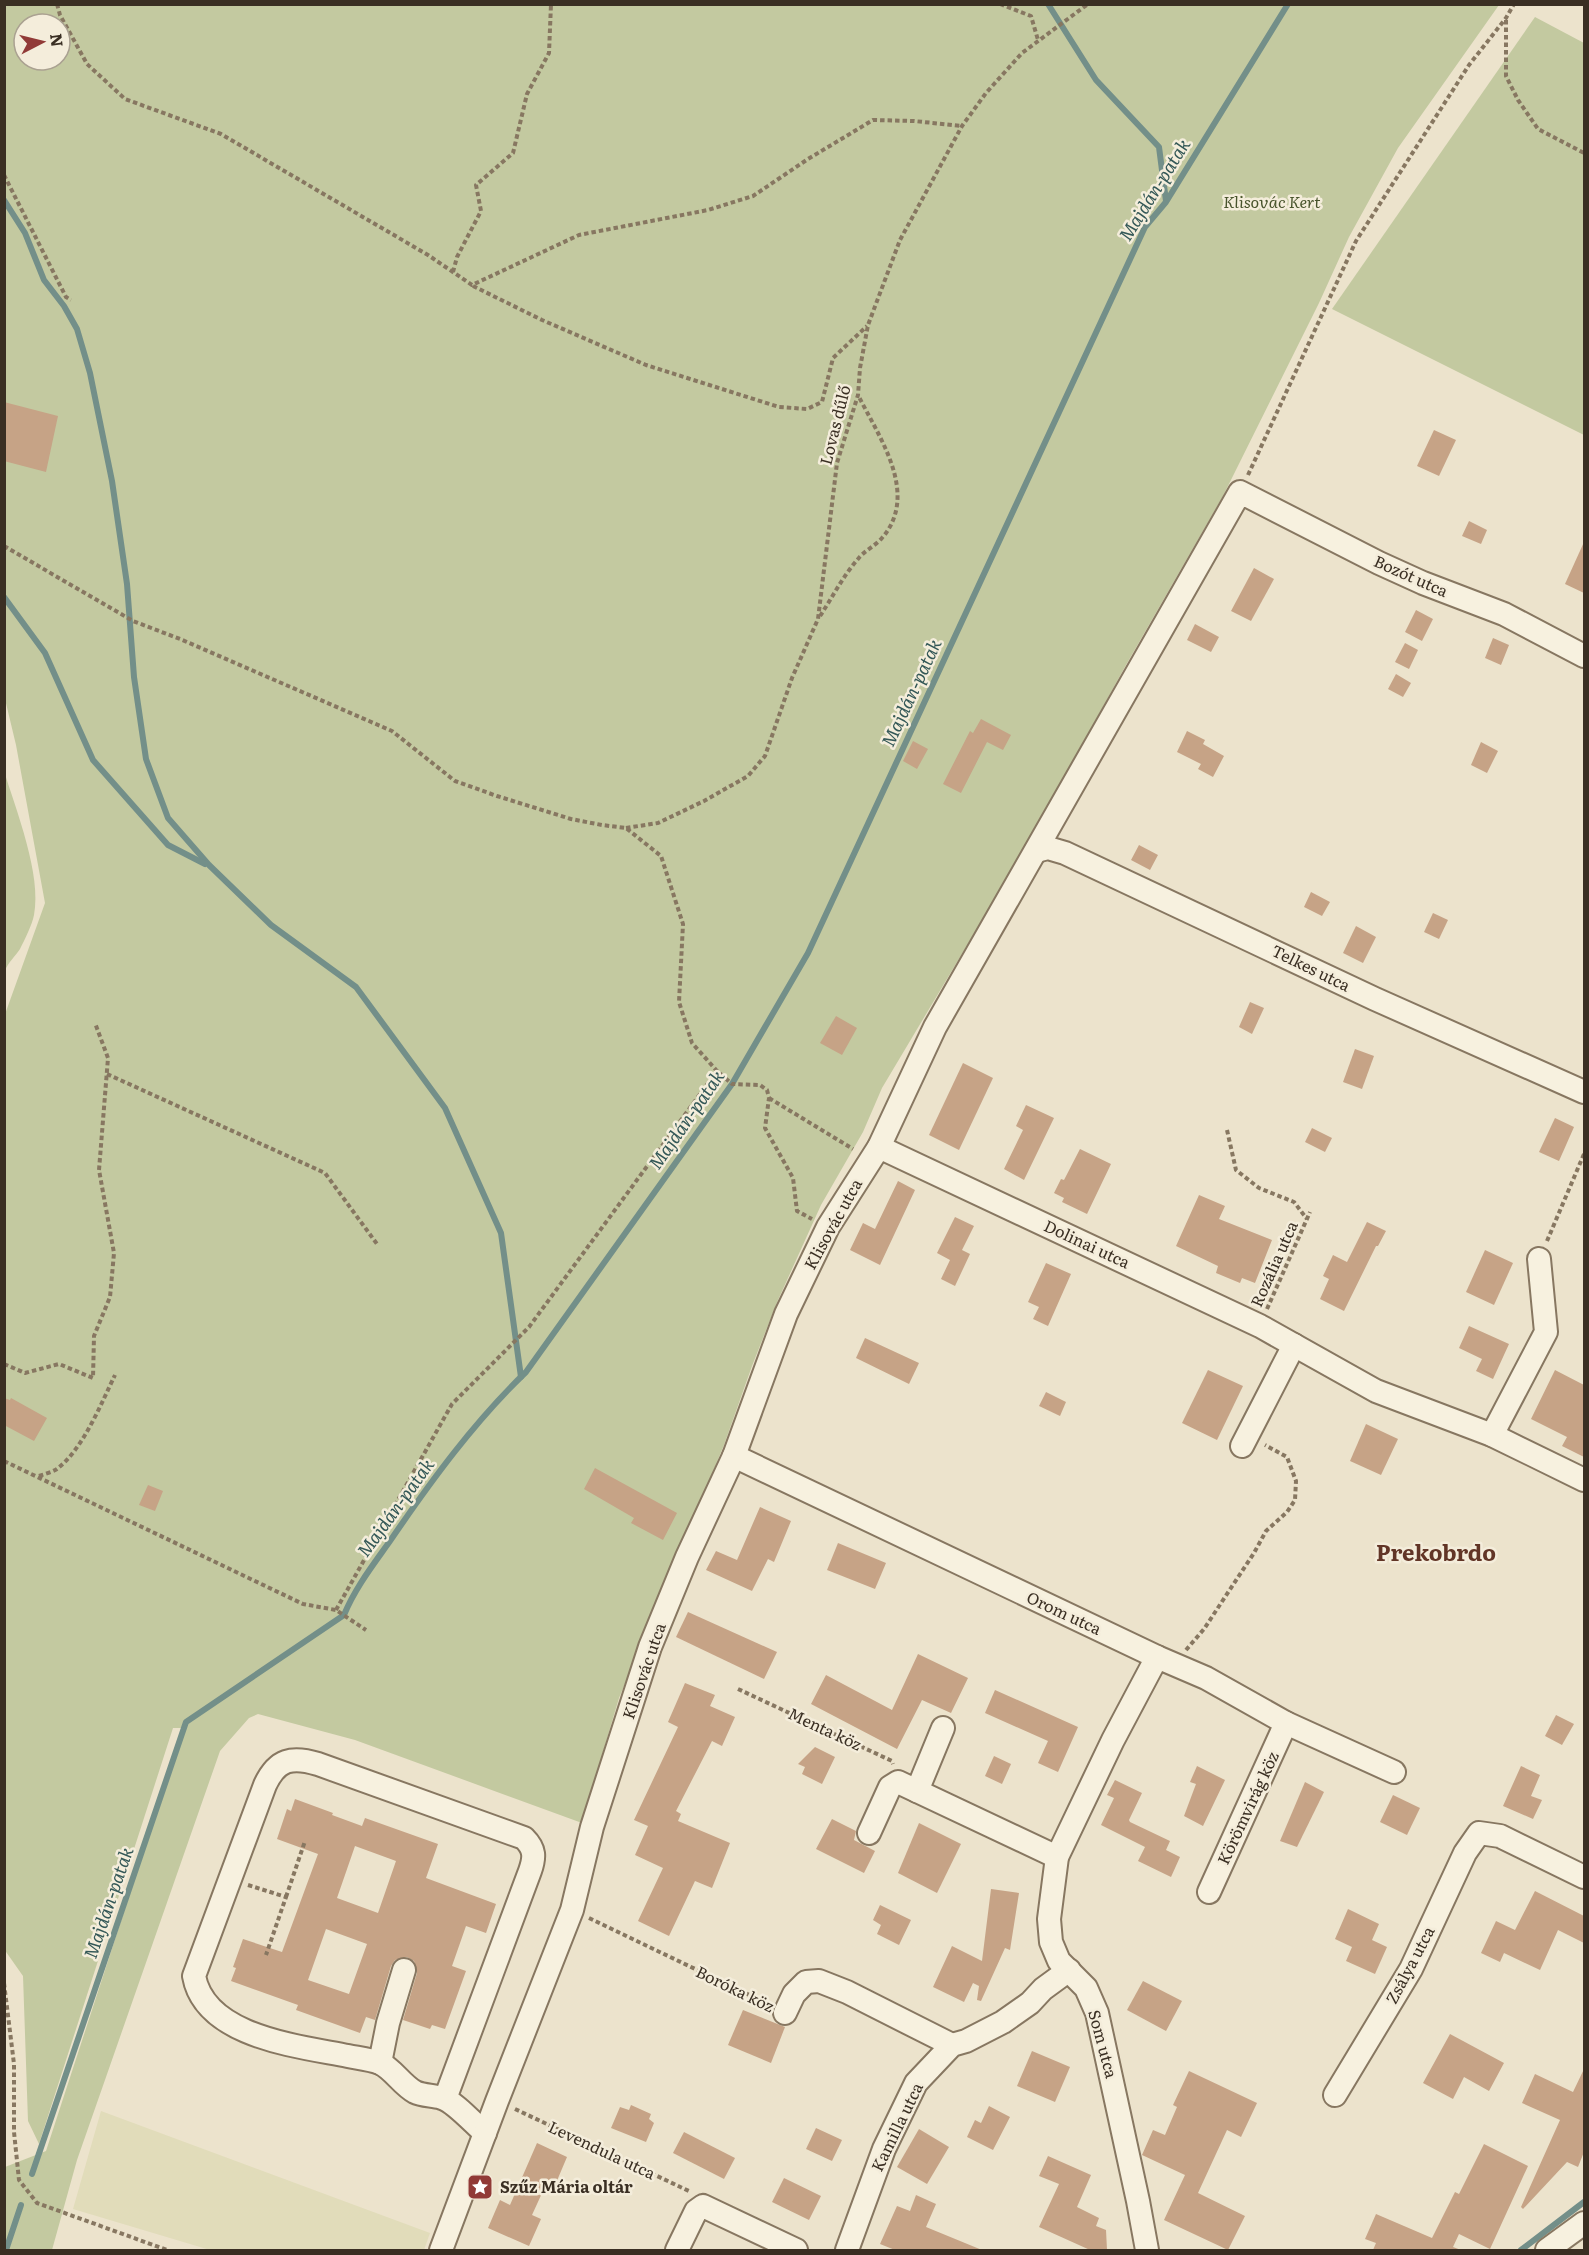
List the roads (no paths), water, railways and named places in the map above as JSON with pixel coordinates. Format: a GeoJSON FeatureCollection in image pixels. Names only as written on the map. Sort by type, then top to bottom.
{"type":"FeatureCollection","features":[{"type":"Feature","properties":{"kind":"street","name":"Bozót utca"},"geometry":{"type":"LineString","coordinates":[[1240,492],[1379,563],[1423,583],[1504,614],[1584,657]]}},
{"type":"Feature","properties":{"kind":"street","name":"Klisovác utca"},"geometry":{"type":"LineString","coordinates":[[441,2250],[572,1910],[592,1827],[651,1647],[687,1557],[734,1456],[786,1314],[828,1227],[874,1153],[935,1027],[1240,492]]}},
{"type":"Feature","properties":{"kind":"street","name":"Telkes utca"},"geometry":{"type":"LineString","coordinates":[[1036,851],[1048,848],[1065,853],[1375,999],[1584,1092]]}},
{"type":"Feature","properties":{"kind":"street","name":"Dolinai utca"},"geometry":{"type":"LineString","coordinates":[[874,1153],[1260,1326],[1376,1391],[1492,1435],[1584,1480]]}},
{"type":"Feature","properties":{"kind":"street"},"geometry":{"type":"LineString","coordinates":[[1492,1435],[1546,1332],[1539,1259]]}},
{"type":"Feature","properties":{"kind":"street"},"geometry":{"type":"LineString","coordinates":[[1244,1441],[1294,1345]]}},
{"type":"Feature","properties":{"kind":"street","name":"Orom utca"},"geometry":{"type":"LineString","coordinates":[[734,1456],[1206,1678],[1286,1723],[1394,1772]]}},
{"type":"Feature","properties":{"kind":"street","name":"Som utca"},"geometry":{"type":"LineString","coordinates":[[1147,2250],[1097,2013],[1086,1988],[1059,1961],[1051,1942],[1049,1918],[1057,1857],[1113,1740],[1165,1660]]}},
{"type":"Feature","properties":{"kind":"street","name":"Körömvirág köz"},"geometry":{"type":"LineString","coordinates":[[1209,1892],[1286,1723]]}},
{"type":"Feature","properties":{"kind":"street"},"geometry":{"type":"LineString","coordinates":[[907,1787],[943,1728]]}},
{"type":"Feature","properties":{"kind":"street"},"geometry":{"type":"LineString","coordinates":[[445,2099],[533,1863],[533,1850],[524,1838],[318,1764],[304,1760],[290,1760],[279,1765],[270,1775],[194,1976],[197,1989],[212,2011],[252,2033],[283,2043],[380,2063],[416,2092],[445,2099],[485,2133]]}},
{"type":"Feature","properties":{"kind":"street"},"geometry":{"type":"LineString","coordinates":[[869,1833],[890,1787],[907,1787],[1057,1857]]}},
{"type":"Feature","properties":{"kind":"street","name":"Zsálya utca"},"geometry":{"type":"LineString","coordinates":[[1335,2095],[1411,1969],[1465,1853],[1479,1833],[1500,1836],[1584,1877]]}},
{"type":"Feature","properties":{"kind":"street"},"geometry":{"type":"LineString","coordinates":[[380,2063],[388,2023],[404,1970]]}},
{"type":"Feature","properties":{"kind":"street","name":"Kamilla utca"},"geometry":{"type":"LineString","coordinates":[[848,2250],[884,2149],[916,2083],[952,2045],[966,2041],[1003,2022],[1069,1970]]}},
{"type":"Feature","properties":{"kind":"street","name":"Boróka köz"},"geometry":{"type":"LineString","coordinates":[[785,2013],[794,1994],[806,1982],[819,1981],[847,1992],[952,2045]]}},
{"type":"Feature","properties":{"kind":"street"},"geometry":{"type":"LineString","coordinates":[[677,2250],[696,2211],[703,2206],[796,2250]]}},
{"type":"Feature","properties":{"kind":"street"},"geometry":{"type":"LineString","coordinates":[[1547,2250],[1584,2223]]}},
{"type":"Feature","properties":{"kind":"waterway"},"geometry":{"type":"LineString","coordinates":[[1048,4],[1096,80],[1159,147],[1166,201]]}},
{"type":"Feature","properties":{"kind":"waterway","name":"Majdán-patak"},"geometry":{"type":"LineString","coordinates":[[32,2174],[186,1722],[344,1615],[353,1595],[421,1496],[471,1432],[526,1372],[732,1084],[808,953],[1145,227],[1166,202],[1288,4]]}},
{"type":"Feature","properties":{"kind":"waterway"},"geometry":{"type":"LineString","coordinates":[[4,200],[25,233],[44,280],[64,306],[77,329],[90,373],[112,481],[127,584],[134,677],[146,759],[168,818],[209,865],[271,925],[356,987],[445,1108],[501,1233],[521,1377]]}},
{"type":"Feature","properties":{"kind":"waterway"},"geometry":{"type":"LineString","coordinates":[[4,597],[45,653],[93,760],[168,845],[205,864]]}},
{"type":"Feature","properties":{"kind":"waterway"},"geometry":{"type":"LineString","coordinates":[[1521,2250],[1584,2202]]}},
{"type":"Feature","properties":{"kind":"waterway","name":"Majdán-patak"},"geometry":{"type":"LineString","coordinates":[[6,2250],[21,2205]]}},
{"type":"Feature","properties":{"kind":"place","name":"Szűz Mária oltár"},"geometry":{"type":"Point","coordinates":[480,2187]}},
{"type":"Feature","properties":{"kind":"district","name":"Prekobrdo"},"geometry":{"type":"Point","coordinates":[1436,1553]}},
{"type":"Feature","properties":{"kind":"park label","name":"Klisovác Kert"},"geometry":{"type":"Point","coordinates":[1272,202]}}]}
